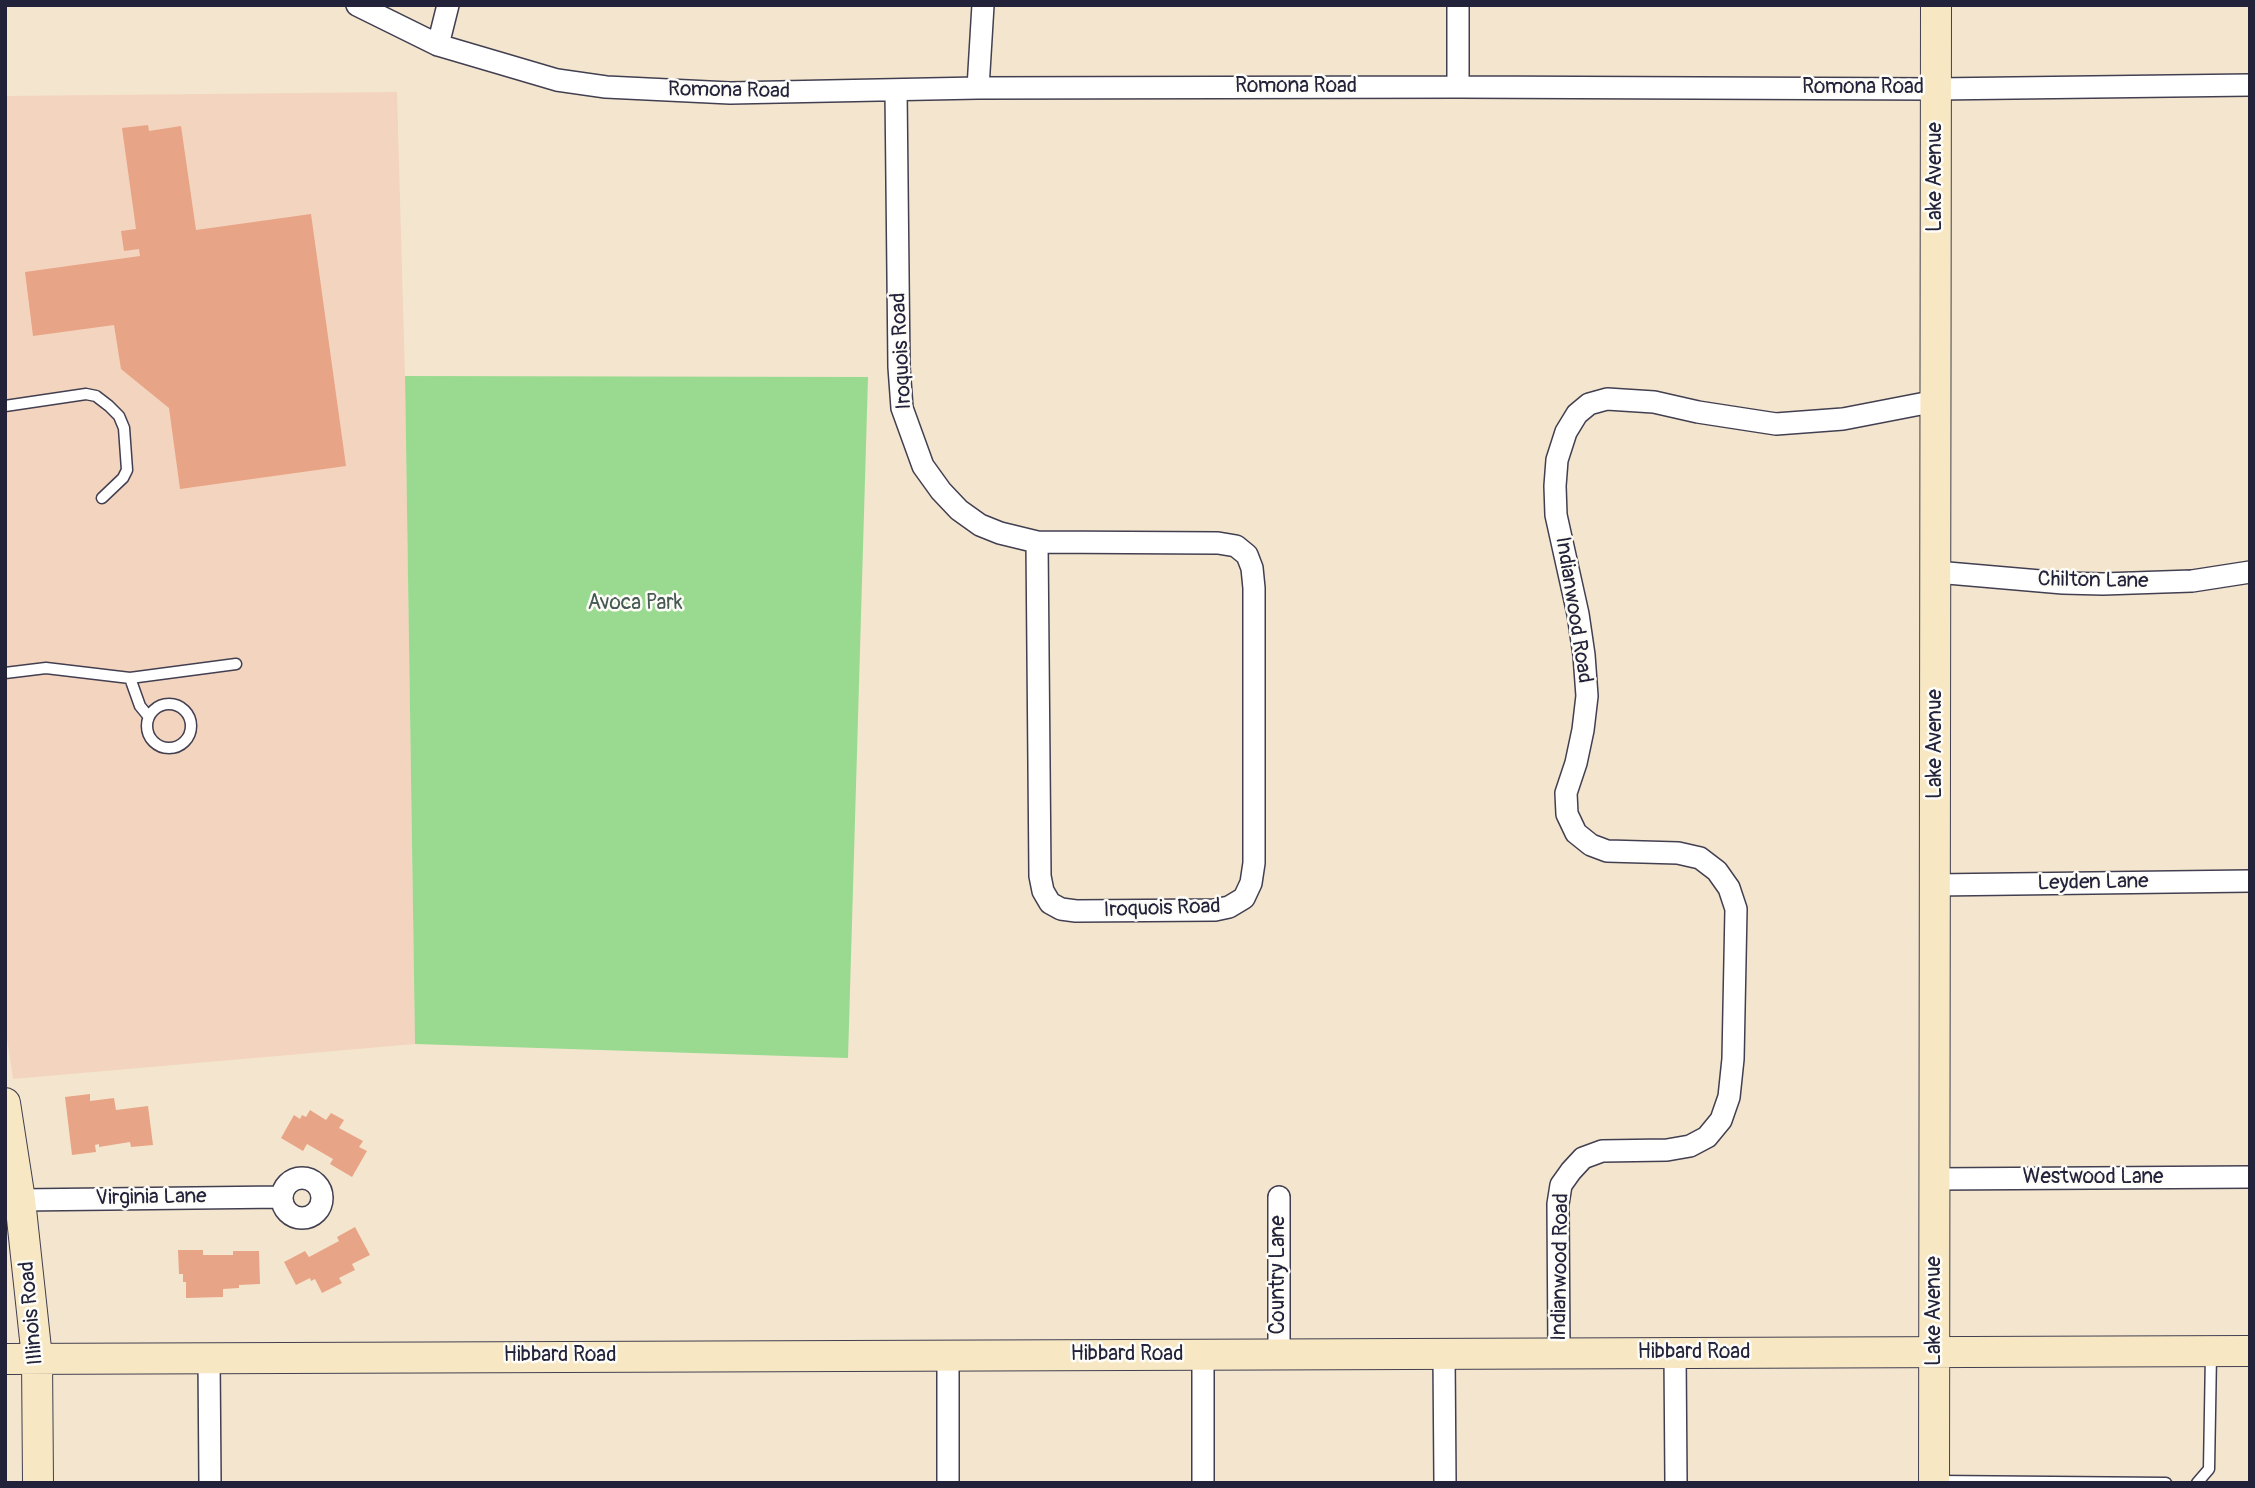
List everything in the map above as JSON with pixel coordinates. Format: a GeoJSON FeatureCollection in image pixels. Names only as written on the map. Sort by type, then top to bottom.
{"type":"FeatureCollection","features":[{"type":"Feature","properties":{"kind":"street","name":"Romona Road"},"geometry":{"type":"LineString","coordinates":[[357,5],[438,45],[557,80],[606,87],[730,93],[978,88],[1936,89],[2250,85]]}},
{"type":"Feature","properties":{"kind":"street"},"geometry":{"type":"LineString","coordinates":[[438,45],[448,5]]}},
{"type":"Feature","properties":{"kind":"street"},"geometry":{"type":"LineString","coordinates":[[978,88],[982,5]]}},
{"type":"Feature","properties":{"kind":"street"},"geometry":{"type":"LineString","coordinates":[[1458,5],[1458,87]]}},
{"type":"Feature","properties":{"kind":"street","name":"Lake Avenue"},"geometry":{"type":"LineString","coordinates":[[1934,1482],[1936,5]]}},
{"type":"Feature","properties":{"kind":"street","name":"Iroquois Road"},"geometry":{"type":"LineString","coordinates":[[896,90],[899,367],[902,408],[923,466],[941,491],[980,525],[1037,542],[1219,543],[1236,546],[1247,555],[1252,568],[1254,588],[1254,863],[1251,883],[1244,898],[1229,907],[1216,910],[1076,911],[1061,909],[1050,903],[1043,891],[1040,876],[1037,542]]}},
{"type":"Feature","properties":{"kind":"street","name":"Indianwood Road"},"geometry":{"type":"LineString","coordinates":[[1559,1353],[1558,1204],[1561,1185],[1583,1158],[1602,1151],[1667,1150],[1690,1146],[1707,1137],[1721,1120],[1729,1097],[1733,1059],[1736,909],[1729,888],[1717,871],[1700,858],[1678,853],[1607,851],[1591,845],[1576,833],[1567,814],[1566,793],[1583,730],[1587,696],[1578,614],[1556,515],[1557,460],[1566,432],[1577,414],[1589,404],[1607,399],[1654,402],[1776,424],[1843,419],[1936,401]]}},
{"type":"Feature","properties":{"kind":"street","name":"Chilton Lane"},"geometry":{"type":"LineString","coordinates":[[1936,572],[2104,584],[2192,580],[2250,572]]}},
{"type":"Feature","properties":{"kind":"street","name":"Leyden Lane"},"geometry":{"type":"LineString","coordinates":[[1936,885],[2250,881]]}},
{"type":"Feature","properties":{"kind":"street","name":"Illinois Road"},"geometry":{"type":"LineString","coordinates":[[5,1103],[20,1200],[37,1358],[38,1483]]}},
{"type":"Feature","properties":{"kind":"street","name":"Westwood Lane"},"geometry":{"type":"LineString","coordinates":[[1935,1179],[2250,1177]]}},
{"type":"Feature","properties":{"kind":"street","name":"Virginia Lane"},"geometry":{"type":"LineString","coordinates":[[20,1200],[282,1197]]}},
{"type":"Feature","properties":{"kind":"street","name":"Country Lane"},"geometry":{"type":"LineString","coordinates":[[1279,1197],[1279,1354]]}},
{"type":"Feature","properties":{"kind":"street","name":"Hibbard Road"},"geometry":{"type":"LineString","coordinates":[[5,1359],[2250,1351]]}},
{"type":"Feature","properties":{"kind":"street"},"geometry":{"type":"LineString","coordinates":[[1675,1353],[1676,1483]]}},
{"type":"Feature","properties":{"kind":"street"},"geometry":{"type":"LineString","coordinates":[[1203,1354],[1203,1483]]}},
{"type":"Feature","properties":{"kind":"street"},"geometry":{"type":"LineString","coordinates":[[1444,1354],[1445,1483]]}},
{"type":"Feature","properties":{"kind":"street"},"geometry":{"type":"LineString","coordinates":[[948,1355],[948,1483]]}},
{"type":"Feature","properties":{"kind":"street"},"geometry":{"type":"LineString","coordinates":[[209,1357],[210,1483]]}},
{"type":"Feature","properties":{"kind":"lane"},"geometry":{"type":"LineString","coordinates":[[5,405],[86,394],[96,396],[109,406],[119,416],[124,428],[127,470],[123,478],[102,498]]}},
{"type":"Feature","properties":{"kind":"lane"},"geometry":{"type":"LineString","coordinates":[[5,673],[46,668],[130,678],[236,664]]}},
{"type":"Feature","properties":{"kind":"lane"},"geometry":{"type":"LineString","coordinates":[[130,678],[140,706],[149,717],[148,732],[156,744],[170,748],[184,743],[188,737],[191,723],[189,716],[179,706],[165,704],[153,711],[149,717]]}},
{"type":"Feature","properties":{"kind":"lane"},"geometry":{"type":"LineString","coordinates":[[2197,1483],[2209,1469],[2211,1351]]}},
{"type":"Feature","properties":{"kind":"lane"},"geometry":{"type":"LineString","coordinates":[[1934,1482],[2166,1483]]}},
{"type":"Feature","properties":{"kind":"shaded area"},"geometry":{"type":"Polygon","coordinates":[[[397,92],[405,376],[415,1044],[13,1079],[5,1025],[5,96],[397,92]]]}},
{"type":"Feature","properties":{"kind":"green space","name":"Avoca Park"},"geometry":{"type":"Polygon","coordinates":[[[405,376],[868,377],[848,1058],[415,1044],[405,376]]]}},
{"type":"Feature","properties":{"kind":"building"},"geometry":{"type":"Polygon","coordinates":[[[148,125],[149,131],[181,126],[196,230],[311,214],[346,466],[180,489],[169,408],[121,369],[114,325],[33,336],[25,272],[140,256],[139,249],[124,251],[121,231],[136,229],[122,128],[148,125]]]}},
{"type":"Feature","properties":{"kind":"building"},"geometry":{"type":"Polygon","coordinates":[[[90,1094],[90,1101],[114,1098],[116,1110],[148,1106],[153,1145],[131,1147],[130,1142],[99,1147],[99,1144],[95,1145],[96,1152],[72,1155],[65,1097],[90,1094]]]}},
{"type":"Feature","properties":{"kind":"building"},"geometry":{"type":"Polygon","coordinates":[[[310,1110],[326,1120],[331,1113],[344,1120],[339,1128],[363,1141],[359,1147],[367,1151],[352,1177],[330,1164],[333,1159],[307,1144],[303,1151],[281,1138],[294,1115],[300,1119],[302,1115],[306,1117],[310,1110]]]}},
{"type":"Feature","properties":{"kind":"building"},"geometry":{"type":"Polygon","coordinates":[[[355,1227],[370,1255],[352,1264],[355,1270],[339,1278],[342,1283],[322,1293],[315,1279],[311,1281],[310,1278],[296,1285],[284,1262],[305,1251],[309,1257],[339,1241],[337,1237],[355,1227]]]}},
{"type":"Feature","properties":{"kind":"building"},"geometry":{"type":"Polygon","coordinates":[[[178,1250],[203,1250],[203,1255],[233,1255],[233,1251],[259,1251],[260,1284],[223,1289],[223,1297],[186,1298],[186,1282],[183,1282],[183,1274],[179,1274],[178,1250]]]}}]}
